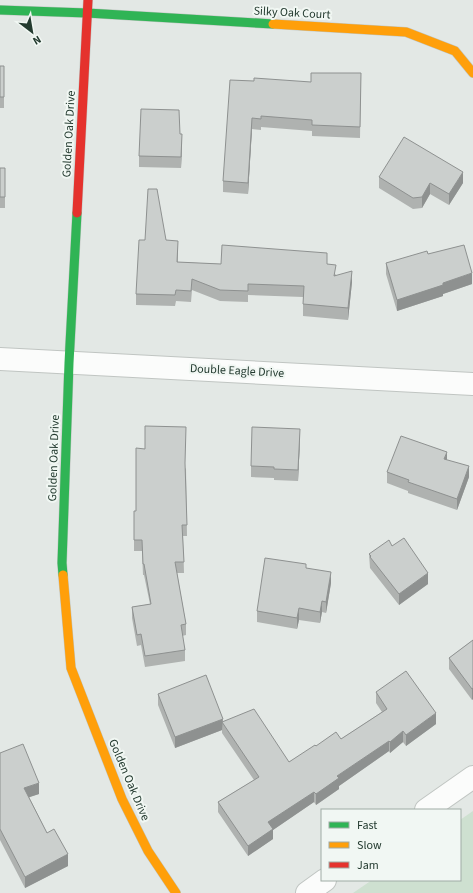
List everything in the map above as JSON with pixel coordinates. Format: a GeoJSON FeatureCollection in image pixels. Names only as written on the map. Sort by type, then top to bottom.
{"type":"FeatureCollection","features":[{"type":"Feature","properties":{"kind":"street","name":"Golden Oak Drive"},"geometry":{"type":"LineString","coordinates":[[88,0],[70,362],[62,563],[71,668],[122,799],[148,851],[176,893]]}},
{"type":"Feature","properties":{"kind":"street","name":"Silky Oak Court"},"geometry":{"type":"LineString","coordinates":[[0,10],[87,13],[406,32],[455,51],[473,73]]}},
{"type":"Feature","properties":{"kind":"street","name":"Double Eagle Drive"},"geometry":{"type":"LineString","coordinates":[[0,359],[473,384]]}},
{"type":"Feature","properties":{"kind":"street"},"geometry":{"type":"LineString","coordinates":[[427,809],[473,777]]}},
{"type":"Feature","properties":{"kind":"street"},"geometry":{"type":"LineString","coordinates":[[307,893],[325,881]]}},
{"type":"Feature","properties":{"kind":"green space"},"geometry":{"type":"Polygon","coordinates":[[[473,811],[473,893],[353,893],[371,881],[461,881],[461,819],[473,811]]]}},
{"type":"Feature","properties":{"kind":"building"},"geometry":{"type":"Polygon","coordinates":[[[0,66],[4,66],[4,97],[0,97],[0,66]]]}},
{"type":"Feature","properties":{"kind":"building"},"geometry":{"type":"Polygon","coordinates":[[[311,73],[361,73],[360,127],[312,125],[312,120],[261,116],[261,119],[252,118],[248,183],[223,181],[230,80],[254,81],[254,78],[311,82],[311,73]]]}},
{"type":"Feature","properties":{"kind":"building"},"geometry":{"type":"Polygon","coordinates":[[[141,109],[179,110],[180,134],[182,134],[181,157],[139,156],[141,109]]]}},
{"type":"Feature","properties":{"kind":"building"},"geometry":{"type":"Polygon","coordinates":[[[404,137],[463,172],[449,194],[430,183],[422,197],[413,198],[379,177],[404,137]]]}},
{"type":"Feature","properties":{"kind":"building"},"geometry":{"type":"Polygon","coordinates":[[[0,168],[5,168],[5,197],[0,197],[0,168]]]}},
{"type":"Feature","properties":{"kind":"building"},"geometry":{"type":"Polygon","coordinates":[[[148,189],[157,189],[166,240],[178,241],[177,262],[221,264],[222,245],[327,253],[327,264],[336,265],[334,276],[352,271],[348,308],[303,304],[304,286],[248,284],[248,291],[220,290],[192,279],[191,291],[176,290],[175,295],[136,294],[139,240],[145,240],[148,189]]]}},
{"type":"Feature","properties":{"kind":"building"},"geometry":{"type":"Polygon","coordinates":[[[464,245],[472,273],[443,283],[443,285],[397,300],[386,263],[427,251],[428,254],[464,245]]]}},
{"type":"Feature","properties":{"kind":"building"},"geometry":{"type":"Polygon","coordinates":[[[145,426],[186,427],[185,463],[187,525],[182,525],[184,562],[175,562],[186,624],[181,625],[185,650],[145,656],[141,634],[137,635],[132,607],[151,604],[143,564],[142,540],[134,540],[134,511],[136,511],[136,448],[145,449],[145,426]]]}},
{"type":"Feature","properties":{"kind":"building"},"geometry":{"type":"Polygon","coordinates":[[[252,427],[300,429],[298,470],[251,466],[252,427]]]}},
{"type":"Feature","properties":{"kind":"building"},"geometry":{"type":"Polygon","coordinates":[[[401,436],[447,452],[444,459],[469,466],[457,499],[408,482],[409,480],[387,472],[401,436]]]}},
{"type":"Feature","properties":{"kind":"building"},"geometry":{"type":"Polygon","coordinates":[[[404,538],[428,573],[399,594],[369,554],[389,540],[392,546],[404,538]]]}},
{"type":"Feature","properties":{"kind":"building"},"geometry":{"type":"Polygon","coordinates":[[[265,558],[306,564],[306,568],[331,572],[326,602],[322,601],[320,612],[299,608],[297,618],[257,611],[265,558]]]}},
{"type":"Feature","properties":{"kind":"building"},"geometry":{"type":"Polygon","coordinates":[[[473,640],[473,688],[472,689],[449,658],[473,640]]]}},
{"type":"Feature","properties":{"kind":"building"},"geometry":{"type":"Polygon","coordinates":[[[406,671],[436,713],[406,735],[403,731],[390,742],[389,741],[337,776],[339,778],[316,794],[314,792],[268,822],[273,829],[248,846],[218,802],[259,777],[222,722],[254,709],[289,762],[336,732],[341,739],[387,709],[376,692],[406,671]]]}},
{"type":"Feature","properties":{"kind":"building"},"geometry":{"type":"Polygon","coordinates":[[[206,675],[223,719],[175,737],[158,694],[206,675]]]}},
{"type":"Feature","properties":{"kind":"building"},"geometry":{"type":"Polygon","coordinates":[[[23,744],[39,783],[24,788],[47,833],[54,829],[68,854],[25,877],[0,829],[0,753],[23,744]]]}},
{"type":"Feature","properties":{"kind":"traffic: fast"},"geometry":{"type":"LineString","coordinates":[[0,10],[87,13],[273,24]]}},
{"type":"Feature","properties":{"kind":"traffic: fast"},"geometry":{"type":"LineString","coordinates":[[63,575],[62,563],[69,363],[77,213]]}},
{"type":"Feature","properties":{"kind":"traffic: slow"},"geometry":{"type":"LineString","coordinates":[[273,24],[406,32],[455,51],[473,73]]}},
{"type":"Feature","properties":{"kind":"traffic: slow"},"geometry":{"type":"LineString","coordinates":[[63,575],[71,668],[122,799],[148,851],[176,893]]}},
{"type":"Feature","properties":{"kind":"traffic: jam"},"geometry":{"type":"LineString","coordinates":[[77,213],[88,0]]}}]}
